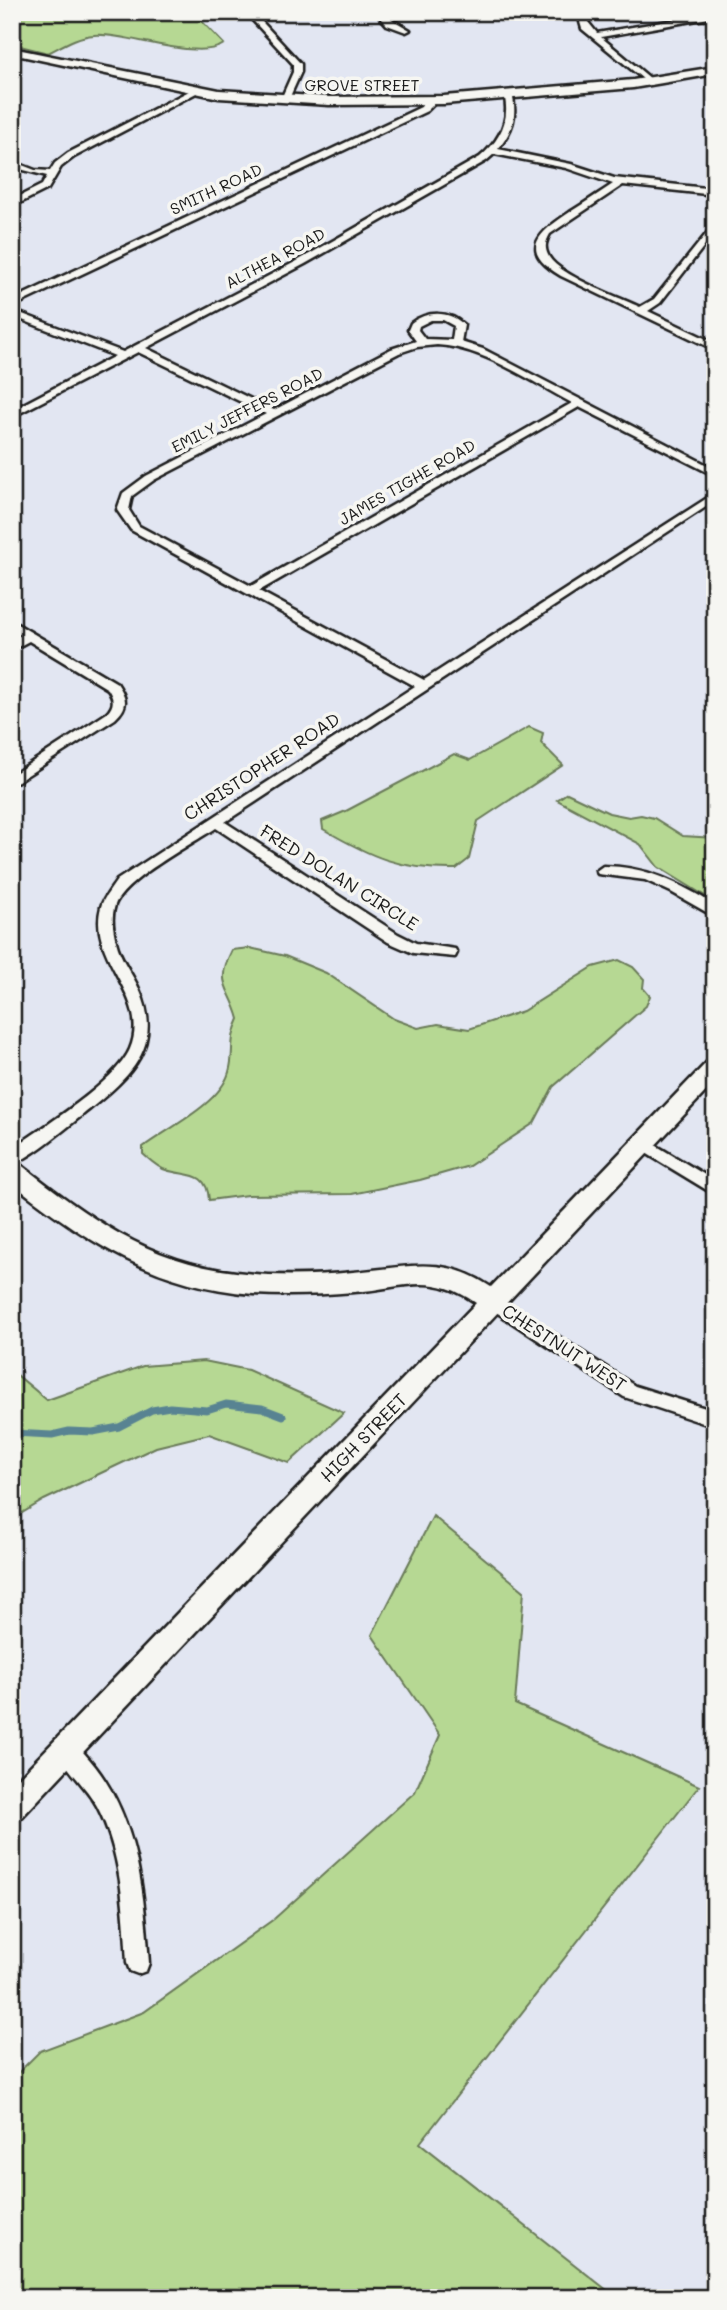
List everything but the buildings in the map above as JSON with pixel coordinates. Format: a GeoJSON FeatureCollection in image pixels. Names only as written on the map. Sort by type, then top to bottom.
{"type":"FeatureCollection","features":[{"type":"Feature","properties":{"kind":"main road","name":"GROVE STREET"},"geometry":{"type":"LineString","coordinates":[[12,51],[198,90],[285,99],[429,101],[648,81],[715,70]]}},
{"type":"Feature","properties":{"kind":"main road","name":"HIGH STREET"},"geometry":{"type":"LineString","coordinates":[[12,1807],[715,1068]]}},
{"type":"Feature","properties":{"kind":"main road"},"geometry":{"type":"LineString","coordinates":[[12,1170],[105,1241],[148,1261],[183,1273],[220,1280],[283,1284],[325,1284],[439,1274],[461,1281],[493,1301]]}},
{"type":"Feature","properties":{"kind":"street"},"geometry":{"type":"LineString","coordinates":[[249,12],[296,61],[298,69],[285,99]]}},
{"type":"Feature","properties":{"kind":"street"},"geometry":{"type":"LineString","coordinates":[[385,12],[387,21],[407,30]]}},
{"type":"Feature","properties":{"kind":"street"},"geometry":{"type":"LineString","coordinates":[[591,12],[584,25],[648,81]]}},
{"type":"Feature","properties":{"kind":"street"},"geometry":{"type":"LineString","coordinates":[[594,36],[715,15]]}},
{"type":"Feature","properties":{"kind":"street"},"geometry":{"type":"LineString","coordinates":[[12,204],[42,189],[61,162],[71,155],[198,90]]}},
{"type":"Feature","properties":{"kind":"street","name":"ALTHEA ROAD"},"geometry":{"type":"LineString","coordinates":[[12,414],[318,253],[465,170],[493,151],[507,130],[511,106],[508,94]]}},
{"type":"Feature","properties":{"kind":"street","name":"SMITH ROAD"},"geometry":{"type":"LineString","coordinates":[[12,304],[424,109],[429,105],[429,101]]}},
{"type":"Feature","properties":{"kind":"street"},"geometry":{"type":"LineString","coordinates":[[493,151],[562,165],[621,182],[715,192]]}},
{"type":"Feature","properties":{"kind":"street"},"geometry":{"type":"LineString","coordinates":[[12,164],[34,172],[53,174]]}},
{"type":"Feature","properties":{"kind":"street"},"geometry":{"type":"LineString","coordinates":[[621,182],[550,229],[541,239],[540,247],[546,261],[558,271],[715,347]]}},
{"type":"Feature","properties":{"kind":"street"},"geometry":{"type":"LineString","coordinates":[[641,312],[657,301],[715,226]]}},
{"type":"Feature","properties":{"kind":"street"},"geometry":{"type":"LineString","coordinates":[[12,313],[124,356]]}},
{"type":"Feature","properties":{"kind":"street"},"geometry":{"type":"LineString","coordinates":[[422,342],[414,330],[414,325],[421,320],[435,317],[452,320],[459,325],[456,343]]}},
{"type":"Feature","properties":{"kind":"street","name":"EMILY JEFFERS ROAD"},"geometry":{"type":"LineString","coordinates":[[423,685],[135,528],[128,520],[123,505],[127,495],[143,482],[395,351],[422,342],[456,343],[479,351],[715,474]]}},
{"type":"Feature","properties":{"kind":"street"},"geometry":{"type":"LineString","coordinates":[[138,348],[274,414]]}},
{"type":"Feature","properties":{"kind":"street","name":"JAMES TIGHE ROAD"},"geometry":{"type":"LineString","coordinates":[[251,591],[579,402]]}},
{"type":"Feature","properties":{"kind":"street","name":"CHRISTOPHER ROAD"},"geometry":{"type":"LineString","coordinates":[[12,1158],[108,1084],[132,1059],[141,1041],[142,1021],[134,995],[105,934],[106,911],[116,889],[129,876],[715,496]]}},
{"type":"Feature","properties":{"kind":"street"},"geometry":{"type":"LineString","coordinates":[[12,625],[113,686],[120,698],[119,708],[111,716],[12,781]]}},
{"type":"Feature","properties":{"kind":"street"},"geometry":{"type":"LineString","coordinates":[[12,646],[30,635]]}},
{"type":"Feature","properties":{"kind":"street","name":"FRED DOLAN CIRCLE"},"geometry":{"type":"LineString","coordinates":[[214,821],[393,938],[413,947],[450,953]]}},
{"type":"Feature","properties":{"kind":"street"},"geometry":{"type":"LineString","coordinates":[[603,871],[648,875],[676,888],[715,912]]}},
{"type":"Feature","properties":{"kind":"street"},"geometry":{"type":"LineString","coordinates":[[642,1143],[715,1189]]}},
{"type":"Feature","properties":{"kind":"street","name":"CHESTNUT WEST"},"geometry":{"type":"LineString","coordinates":[[493,1301],[630,1392],[715,1419]]}},
{"type":"Feature","properties":{"kind":"street"},"geometry":{"type":"LineString","coordinates":[[67,1749],[101,1789],[121,1835],[134,1893],[138,1963]]}},
{"type":"Feature","properties":{"kind":"green space"},"geometry":{"type":"Polygon","coordinates":[[[12,12],[193,12],[224,44],[212,49],[197,50],[94,35],[76,39],[48,53],[12,44],[12,12]]]}},
{"type":"Feature","properties":{"kind":"green space"},"geometry":{"type":"Polygon","coordinates":[[[529,727],[543,733],[541,743],[563,765],[478,821],[469,859],[456,869],[418,867],[386,860],[323,829],[322,821],[454,754],[470,760],[529,727]]]}},
{"type":"Feature","properties":{"kind":"green space"},"geometry":{"type":"Polygon","coordinates":[[[567,793],[609,813],[654,818],[683,836],[715,838],[715,902],[658,867],[640,844],[557,800],[567,793]]]}},
{"type":"Feature","properties":{"kind":"green space"},"geometry":{"type":"Polygon","coordinates":[[[250,948],[285,956],[326,973],[394,1019],[418,1028],[438,1024],[469,1029],[523,1011],[593,967],[619,960],[633,967],[644,979],[643,988],[650,996],[646,1006],[553,1087],[534,1123],[469,1166],[420,1180],[352,1194],[247,1195],[209,1200],[205,1184],[200,1179],[160,1168],[143,1154],[143,1147],[204,1105],[224,1084],[229,1072],[234,1034],[239,1019],[225,985],[224,971],[232,950],[250,948]]]}},
{"type":"Feature","properties":{"kind":"green space"},"geometry":{"type":"Polygon","coordinates":[[[204,1361],[248,1370],[344,1413],[289,1463],[209,1434],[156,1447],[44,1500],[12,1519],[12,1371],[47,1400],[143,1366],[204,1361]]]}},
{"type":"Feature","properties":{"kind":"green space"},"geometry":{"type":"Polygon","coordinates":[[[433,1516],[524,1591],[515,1704],[699,1786],[420,2143],[617,2298],[12,2298],[12,2079],[40,2051],[144,2012],[274,1919],[415,1792],[440,1735],[372,1635],[433,1516]]]}},
{"type":"Feature","properties":{"kind":"waterway"},"geometry":{"type":"LineString","coordinates":[[12,1433],[52,1435],[69,1431],[93,1432],[119,1427],[152,1410],[170,1407],[207,1410],[226,1404],[262,1408],[283,1416]]}}]}
